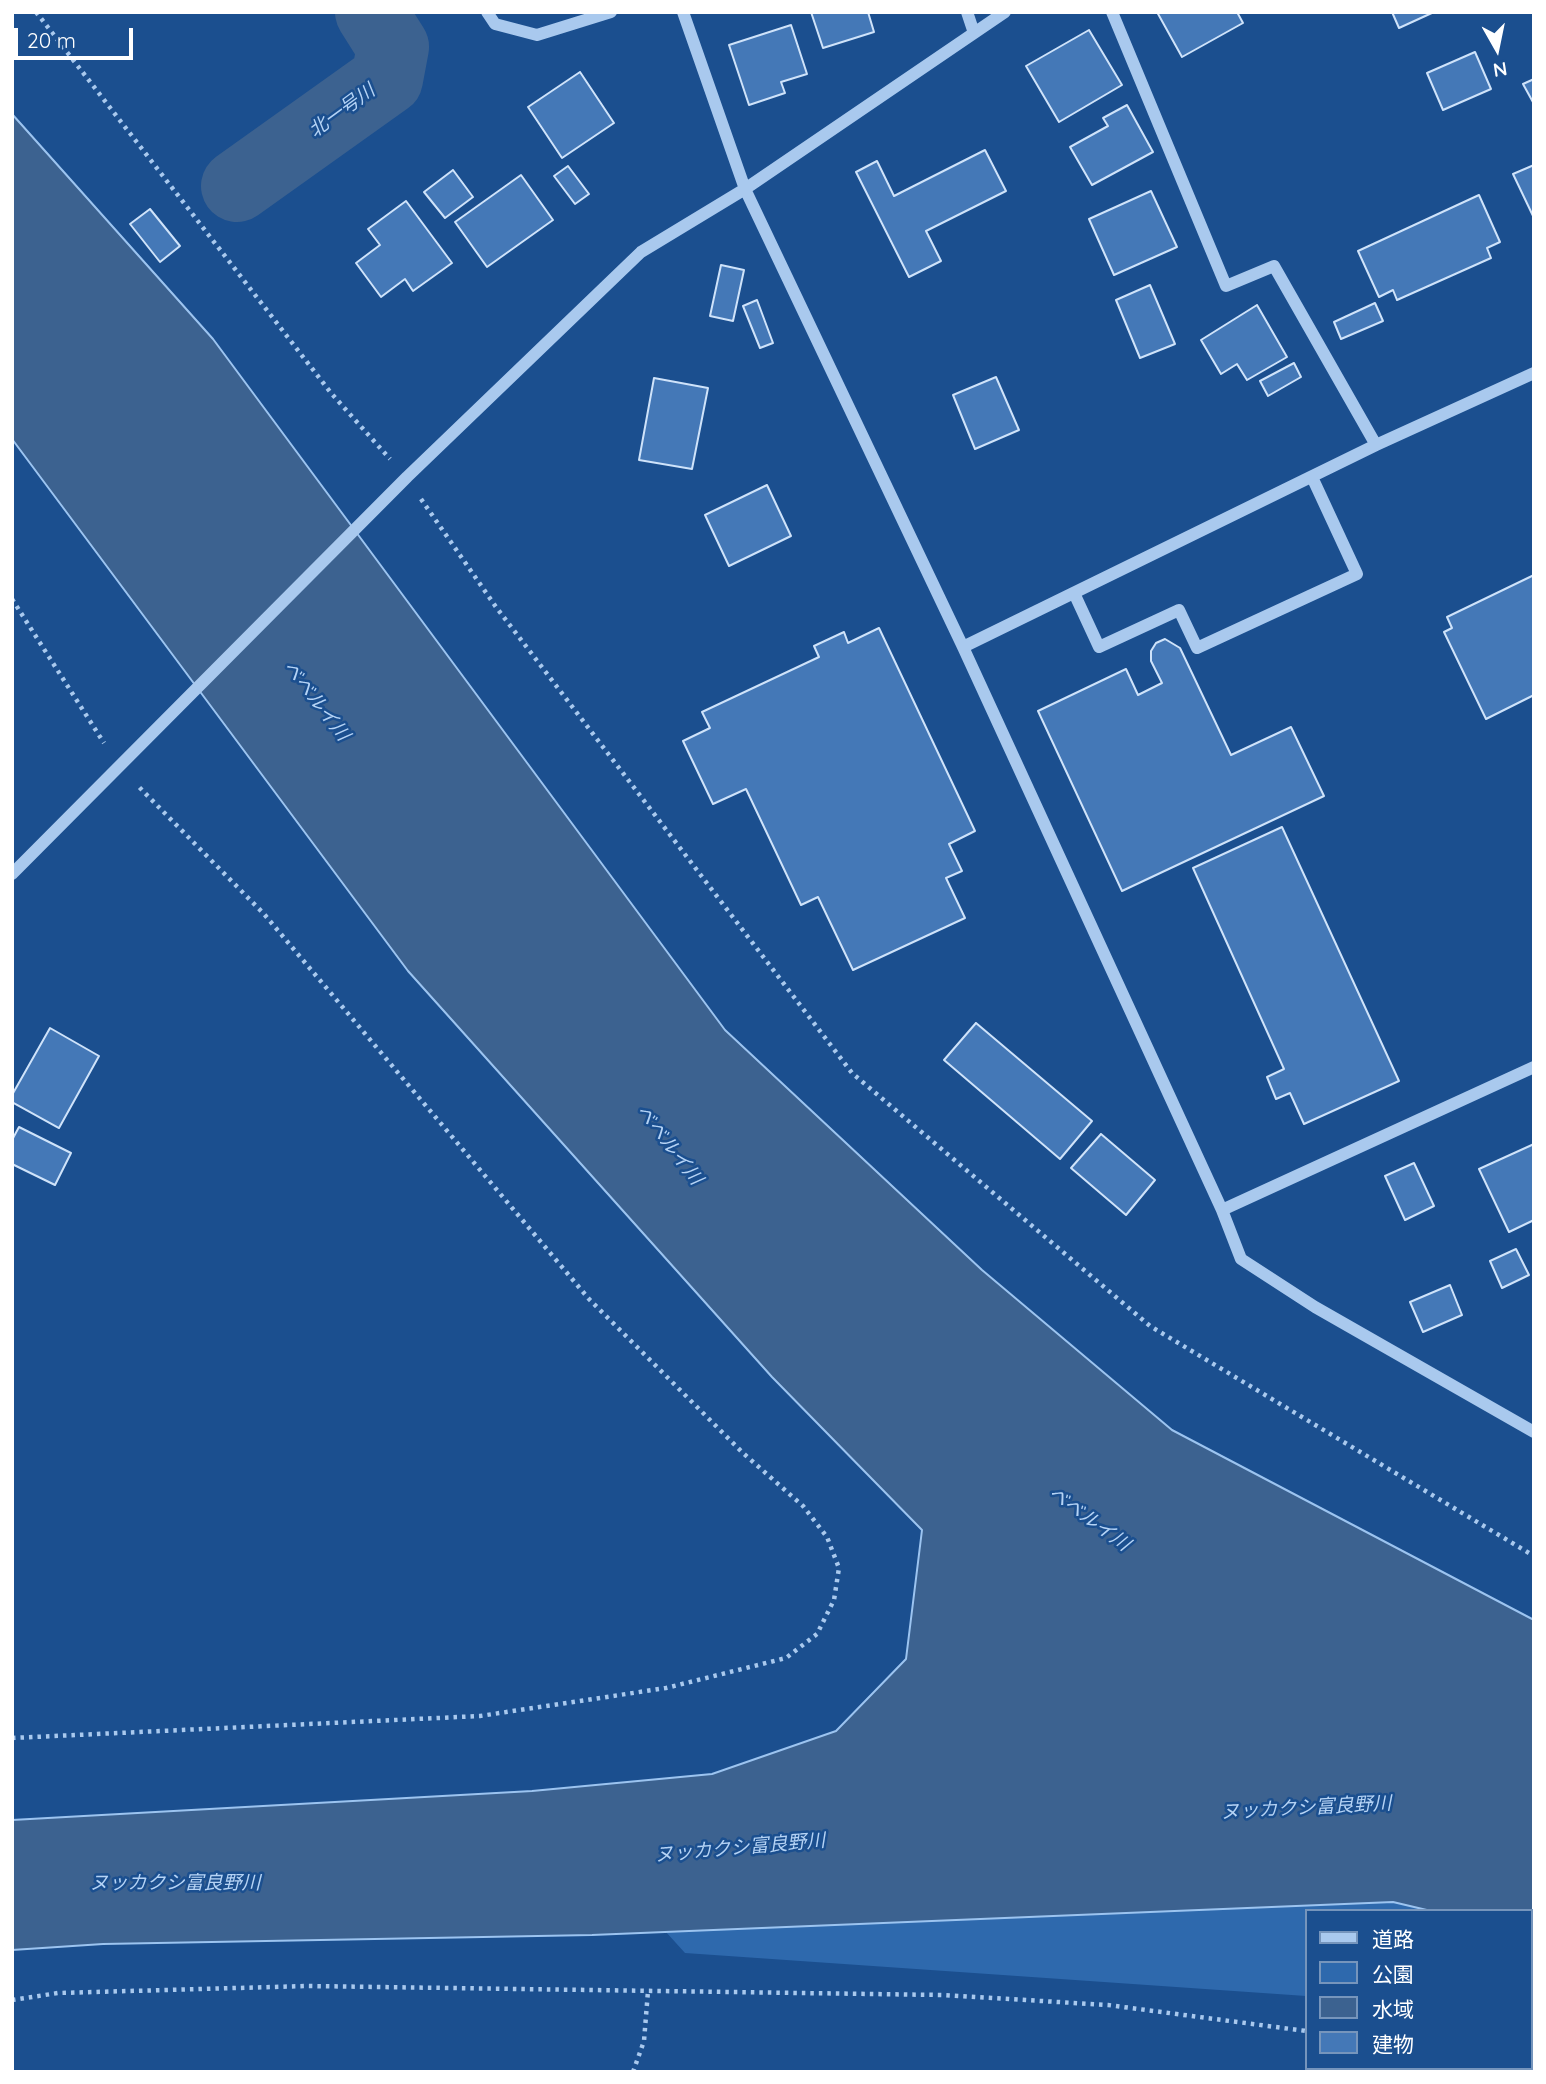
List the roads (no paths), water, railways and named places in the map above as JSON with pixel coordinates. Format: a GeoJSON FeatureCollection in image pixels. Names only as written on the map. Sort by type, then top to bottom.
{"type":"FeatureCollection","features":[{"type":"Feature","properties":{"kind":"street"},"geometry":{"type":"LineString","coordinates":[[487,12],[495,24],[537,35],[611,12]]}},
{"type":"Feature","properties":{"kind":"street"},"geometry":{"type":"LineString","coordinates":[[683,12],[745,189],[963,647],[1222,1210],[1241,1259],[1315,1307],[1534,1432]]}},
{"type":"Feature","properties":{"kind":"street"},"geometry":{"type":"LineString","coordinates":[[967,12],[974,33]]}},
{"type":"Feature","properties":{"kind":"street"},"geometry":{"type":"LineString","coordinates":[[12,874],[407,477],[641,252],[745,189],[1005,12]]}},
{"type":"Feature","properties":{"kind":"street"},"geometry":{"type":"LineString","coordinates":[[1112,12],[1226,286],[1274,266],[1376,445]]}},
{"type":"Feature","properties":{"kind":"street"},"geometry":{"type":"LineString","coordinates":[[963,647],[1376,445],[1534,373]]}},
{"type":"Feature","properties":{"kind":"street"},"geometry":{"type":"LineString","coordinates":[[1073,593],[1098,646],[1179,610],[1197,648],[1357,574],[1312,477]]}},
{"type":"Feature","properties":{"kind":"street"},"geometry":{"type":"LineString","coordinates":[[1222,1210],[1534,1067]]}},
{"type":"Feature","properties":{"kind":"water"},"geometry":{"type":"Polygon","coordinates":[[[12,114],[213,339],[725,1030],[982,1270],[1172,1430],[1534,1620],[1534,1934],[1532,1909],[1423,1909],[1393,1902],[592,1935],[103,1944],[12,1950],[12,1820],[532,1791],[712,1774],[836,1731],[906,1659],[922,1530],[772,1377],[408,971],[12,439],[12,114]]]}},
{"type":"Feature","properties":{"kind":"waterway","name":"北一号川"},"geometry":{"type":"LineString","coordinates":[[237,186],[387,79],[393,47],[371,12]]}},
{"type":"Feature","properties":{"kind":"water label","name":"ベベルイ川"},"geometry":{"type":"Point","coordinates":[316,701]}},
{"type":"Feature","properties":{"kind":"water label","name":"ベベルイ川"},"geometry":{"type":"Point","coordinates":[669,1145]}},
{"type":"Feature","properties":{"kind":"water label","name":"ベベルイ川"},"geometry":{"type":"Point","coordinates":[1089,1519]}},
{"type":"Feature","properties":{"kind":"water label","name":"ヌッカクシ富良野川"},"geometry":{"type":"Point","coordinates":[1306,1808]}},
{"type":"Feature","properties":{"kind":"water label","name":"ヌッカクシ富良野川"},"geometry":{"type":"Point","coordinates":[740,1848]}},
{"type":"Feature","properties":{"kind":"water label","name":"ヌッカクシ富良野川"},"geometry":{"type":"Point","coordinates":[175,1883]}}]}
